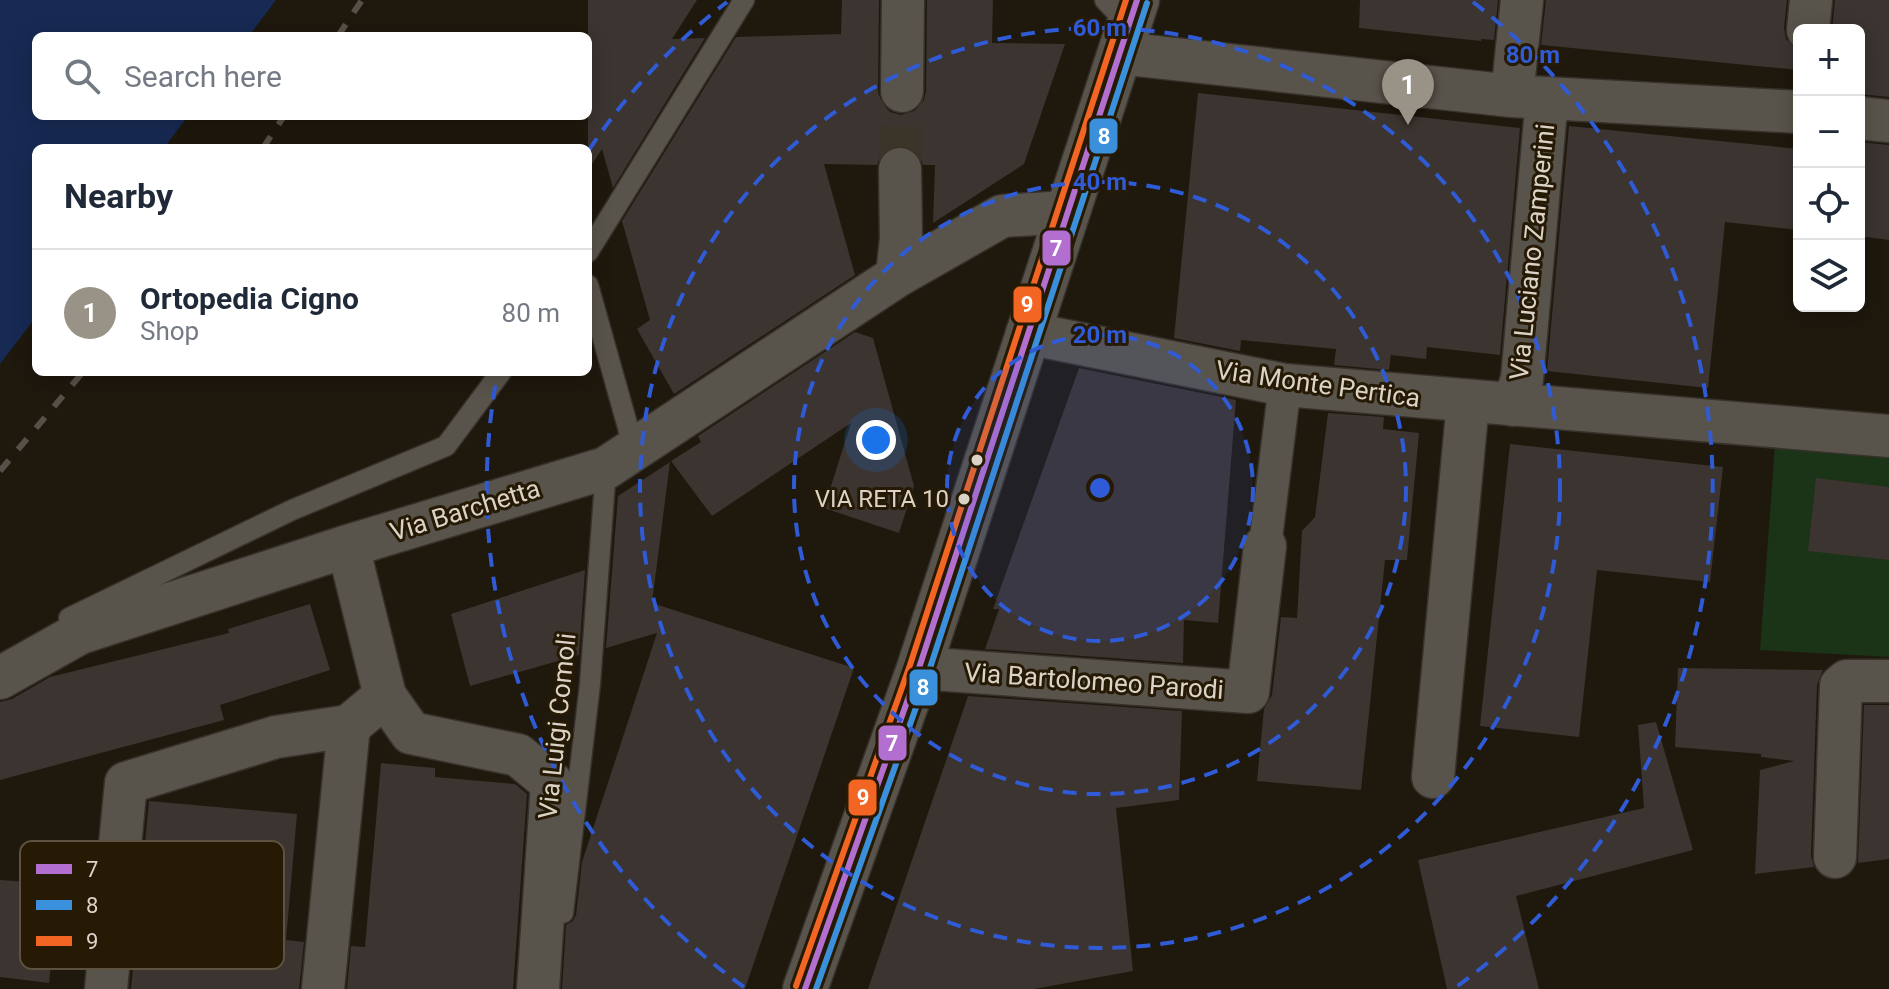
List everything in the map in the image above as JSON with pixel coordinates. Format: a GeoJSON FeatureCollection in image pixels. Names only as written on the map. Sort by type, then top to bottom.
{"type":"FeatureCollection","features":[{"type":"Feature","properties":{"kind":"main road"},"geometry":{"type":"LineString","coordinates":[[805,989],[919,668],[1068,212],[1122,20]]}},
{"type":"Feature","properties":{"kind":"street"},"geometry":{"type":"LineString","coordinates":[[902,91],[903,0]]}},
{"type":"Feature","properties":{"kind":"street"},"geometry":{"type":"LineString","coordinates":[[1522,0],[1530,97]]}},
{"type":"Feature","properties":{"kind":"street"},"geometry":{"type":"LineString","coordinates":[[1809,24],[1811,0]]}},
{"type":"Feature","properties":{"kind":"street","name":"Via Luciano Zamperini"},"geometry":{"type":"LineString","coordinates":[[1122,20],[1530,97],[1793,112]]}},
{"type":"Feature","properties":{"kind":"street","name":"Via Luciano Zamperini"},"geometry":{"type":"LineString","coordinates":[[1513,405],[1522,379],[1530,97]]}},
{"type":"Feature","properties":{"kind":"street"},"geometry":{"type":"LineString","coordinates":[[1865,119],[1889,121]]}},
{"type":"Feature","properties":{"kind":"street"},"geometry":{"type":"LineString","coordinates":[[897,276],[901,239],[900,169]]}},
{"type":"Feature","properties":{"kind":"street","name":"Via Barchetta"},"geometry":{"type":"LineString","coordinates":[[15,670],[80,633],[620,458],[897,276],[1002,216],[1068,212]]}},
{"type":"Feature","properties":{"kind":"street","name":"Via Monte Pertica"},"geometry":{"type":"LineString","coordinates":[[1027,333],[1285,385],[1889,436]]}},
{"type":"Feature","properties":{"kind":"street","name":"Via Bartolomeo Parodi"},"geometry":{"type":"LineString","coordinates":[[919,668],[1248,692],[1285,385]]}},
{"type":"Feature","properties":{"kind":"street"},"geometry":{"type":"LineString","coordinates":[[1433,777],[1468,402]]}},
{"type":"Feature","properties":{"kind":"street"},"geometry":{"type":"LineString","coordinates":[[348,546],[385,696],[411,733],[518,755],[552,783],[538,989]]}},
{"type":"Feature","properties":{"kind":"street"},"geometry":{"type":"LineString","coordinates":[[1835,857],[1841,686],[1847,681],[1889,681]]}},
{"type":"Feature","properties":{"kind":"street"},"geometry":{"type":"LineString","coordinates":[[120,841],[126,783],[276,737],[349,726],[385,696]]}},
{"type":"Feature","properties":{"kind":"street"},"geometry":{"type":"LineString","coordinates":[[323,989],[349,726]]}},
{"type":"Feature","properties":{"kind":"street"},"geometry":{"type":"LineString","coordinates":[[106,989],[108,969]]}},
{"type":"Feature","properties":{"kind":"lane"},"geometry":{"type":"LineString","coordinates":[[592,246],[744,0]]}},
{"type":"Feature","properties":{"kind":"lane","name":"Via Luigi Comoli"},"geometry":{"type":"LineString","coordinates":[[558,989],[564,904],[620,458],[592,307]]}},
{"type":"Feature","properties":{"kind":"lane"},"geometry":{"type":"LineString","coordinates":[[15,670],[60,623],[292,510],[446,446],[498,376]]}},
{"type":"Feature","properties":{"kind":"green space"},"geometry":{"type":"Polygon","coordinates":[[[1775,444],[1889,452],[1889,657],[1760,650],[1775,444]]]}},
{"type":"Feature","properties":{"kind":"water"},"geometry":{"type":"Polygon","coordinates":[[[0,0],[276,0],[252,32],[32,32],[32,120],[185,120],[167,144],[32,144],[32,322],[0,364],[0,0]]]}},
{"type":"Feature","properties":{"kind":"building"},"geometry":{"type":"Polygon","coordinates":[[[588,0],[697,0],[672,39],[705,38],[613,188],[602,149],[592,164],[592,144],[588,144],[588,120],[592,120],[592,32],[588,32],[588,0]]]}},
{"type":"Feature","properties":{"kind":"building"},"geometry":{"type":"Polygon","coordinates":[[[842,0],[879,0],[878,92],[890,112],[901,115],[914,111],[923,102],[926,92],[927,0],[993,0],[992,43],[1065,44],[1024,164],[933,223],[935,165],[923,165],[920,156],[911,148],[899,145],[888,148],[877,165],[824,164],[855,275],[674,394],[637,329],[650,320],[622,221],[736,37],[841,34],[842,0]]]}},
{"type":"Feature","properties":{"kind":"building"},"geometry":{"type":"Polygon","coordinates":[[[1360,0],[1498,0],[1494,40],[1359,28],[1360,0]]]}},
{"type":"Feature","properties":{"kind":"building"},"geometry":{"type":"Polygon","coordinates":[[[1546,0],[1787,0],[1784,28],[1786,39],[1793,46],[1793,69],[1541,45],[1546,0]]]}},
{"type":"Feature","properties":{"kind":"building"},"geometry":{"type":"Polygon","coordinates":[[[1835,0],[1889,0],[1889,97],[1865,95],[1865,24],[1833,24],[1835,0]]]}},
{"type":"Feature","properties":{"kind":"building"},"geometry":{"type":"Polygon","coordinates":[[[1198,93],[1520,128],[1500,355],[1427,347],[1426,359],[1391,355],[1389,370],[1334,365],[1336,349],[1241,340],[1240,351],[1174,338],[1198,93]]]}},
{"type":"Feature","properties":{"kind":"building"},"geometry":{"type":"Polygon","coordinates":[[[1569,126],[1793,148],[1793,229],[1725,222],[1708,388],[1547,371],[1569,126]]]}},
{"type":"Feature","properties":{"kind":"building"},"geometry":{"type":"Polygon","coordinates":[[[1865,143],[1889,145],[1889,240],[1865,237],[1865,143]]]}},
{"type":"Feature","properties":{"kind":"building"},"geometry":{"type":"Polygon","coordinates":[[[855,332],[873,338],[914,486],[899,533],[824,508],[851,423],[712,516],[671,461],[701,442],[698,436],[855,332]]]}},
{"type":"Feature","properties":{"kind":"building"},"geometry":{"type":"Polygon","coordinates":[[[1079,368],[1236,400],[1218,623],[1184,620],[1183,663],[985,649],[999,609],[993,609],[1079,368]]]}},
{"type":"Feature","properties":{"kind":"building"},"geometry":{"type":"Polygon","coordinates":[[[1328,413],[1384,417],[1383,429],[1419,433],[1407,560],[1385,560],[1361,790],[1257,781],[1264,709],[1272,695],[1281,617],[1297,618],[1302,531],[1315,517],[1328,413]]]}},
{"type":"Feature","properties":{"kind":"building"},"geometry":{"type":"Polygon","coordinates":[[[1510,444],[1723,467],[1710,582],[1597,570],[1579,737],[1480,726],[1510,444]]]}},
{"type":"Feature","properties":{"kind":"building"},"geometry":{"type":"Polygon","coordinates":[[[670,462],[652,603],[854,668],[745,989],[562,989],[566,925],[576,915],[582,862],[657,633],[606,648],[618,496],[670,462]]]}},
{"type":"Feature","properties":{"kind":"building"},"geometry":{"type":"Polygon","coordinates":[[[1816,478],[1889,487],[1889,560],[1808,551],[1816,478]]]}},
{"type":"Feature","properties":{"kind":"building"},"geometry":{"type":"Polygon","coordinates":[[[585,570],[579,655],[470,686],[451,614],[585,570]]]}},
{"type":"Feature","properties":{"kind":"building"},"geometry":{"type":"Polygon","coordinates":[[[310,604],[330,670],[220,705],[224,720],[0,780],[0,702],[12,699],[50,677],[229,633],[228,629],[310,604]]]}},
{"type":"Feature","properties":{"kind":"building"},"geometry":{"type":"Polygon","coordinates":[[[1678,668],[1823,670],[1817,685],[1811,856],[1814,867],[1755,874],[1760,770],[1794,761],[1761,757],[1761,754],[1675,747],[1678,668]]]}},
{"type":"Feature","properties":{"kind":"building"},"geometry":{"type":"Polygon","coordinates":[[[968,696],[1182,711],[1179,800],[1116,808],[1133,971],[1034,989],[868,989],[968,696]]]}},
{"type":"Feature","properties":{"kind":"building"},"geometry":{"type":"Polygon","coordinates":[[[1864,705],[1889,705],[1889,859],[1858,863],[1864,705]]]}},
{"type":"Feature","properties":{"kind":"building"},"geometry":{"type":"Polygon","coordinates":[[[1656,722],[1693,850],[1516,896],[1539,989],[1447,989],[1418,860],[1644,808],[1638,725],[1656,722]]]}},
{"type":"Feature","properties":{"kind":"building"},"geometry":{"type":"Polygon","coordinates":[[[381,763],[435,768],[435,777],[515,784],[527,794],[513,989],[347,989],[351,946],[365,947],[381,763]]]}},
{"type":"Feature","properties":{"kind":"building"},"geometry":{"type":"Polygon","coordinates":[[[149,801],[297,814],[286,940],[304,942],[299,989],[131,989],[133,969],[284,969],[284,841],[145,841],[149,801]]]}},
{"type":"Feature","properties":{"kind":"building"},"geometry":{"type":"Polygon","coordinates":[[[0,880],[20,881],[20,969],[51,969],[49,983],[0,977],[0,880]]]}},
{"type":"Feature","properties":{"kind":"tunnel"},"geometry":{"type":"LineString","coordinates":[[900,169],[902,91]]}},
{"type":"Feature","properties":{"kind":"railway"},"geometry":{"type":"LineString","coordinates":[[341,32],[362,0]]}},
{"type":"Feature","properties":{"kind":"railway"},"geometry":{"type":"LineString","coordinates":[[266,144],[281,120]]}},
{"type":"Feature","properties":{"kind":"railway"},"geometry":{"type":"LineString","coordinates":[[0,471],[80,376]]}},
{"type":"Feature","properties":{"kind":"transit line","name":"9"},"geometry":{"type":"LineString","coordinates":[[796,986],[910,665],[1126,0]]}},
{"type":"Feature","properties":{"kind":"transit line","name":"7"},"geometry":{"type":"LineString","coordinates":[[805,989],[919,668],[1137,0]]}},
{"type":"Feature","properties":{"kind":"transit line","name":"8"},"geometry":{"type":"LineString","coordinates":[[816,989],[929,671],[1147,3]]}},
{"type":"Feature","properties":{"kind":"place","name":"Ortopedia Cigno"},"geometry":{"type":"Point","coordinates":[1408,125]}},
{"type":"Feature","properties":{"kind":"place","name":"VIA RETA 10"},"geometry":{"type":"Point","coordinates":[964,499]}}]}
